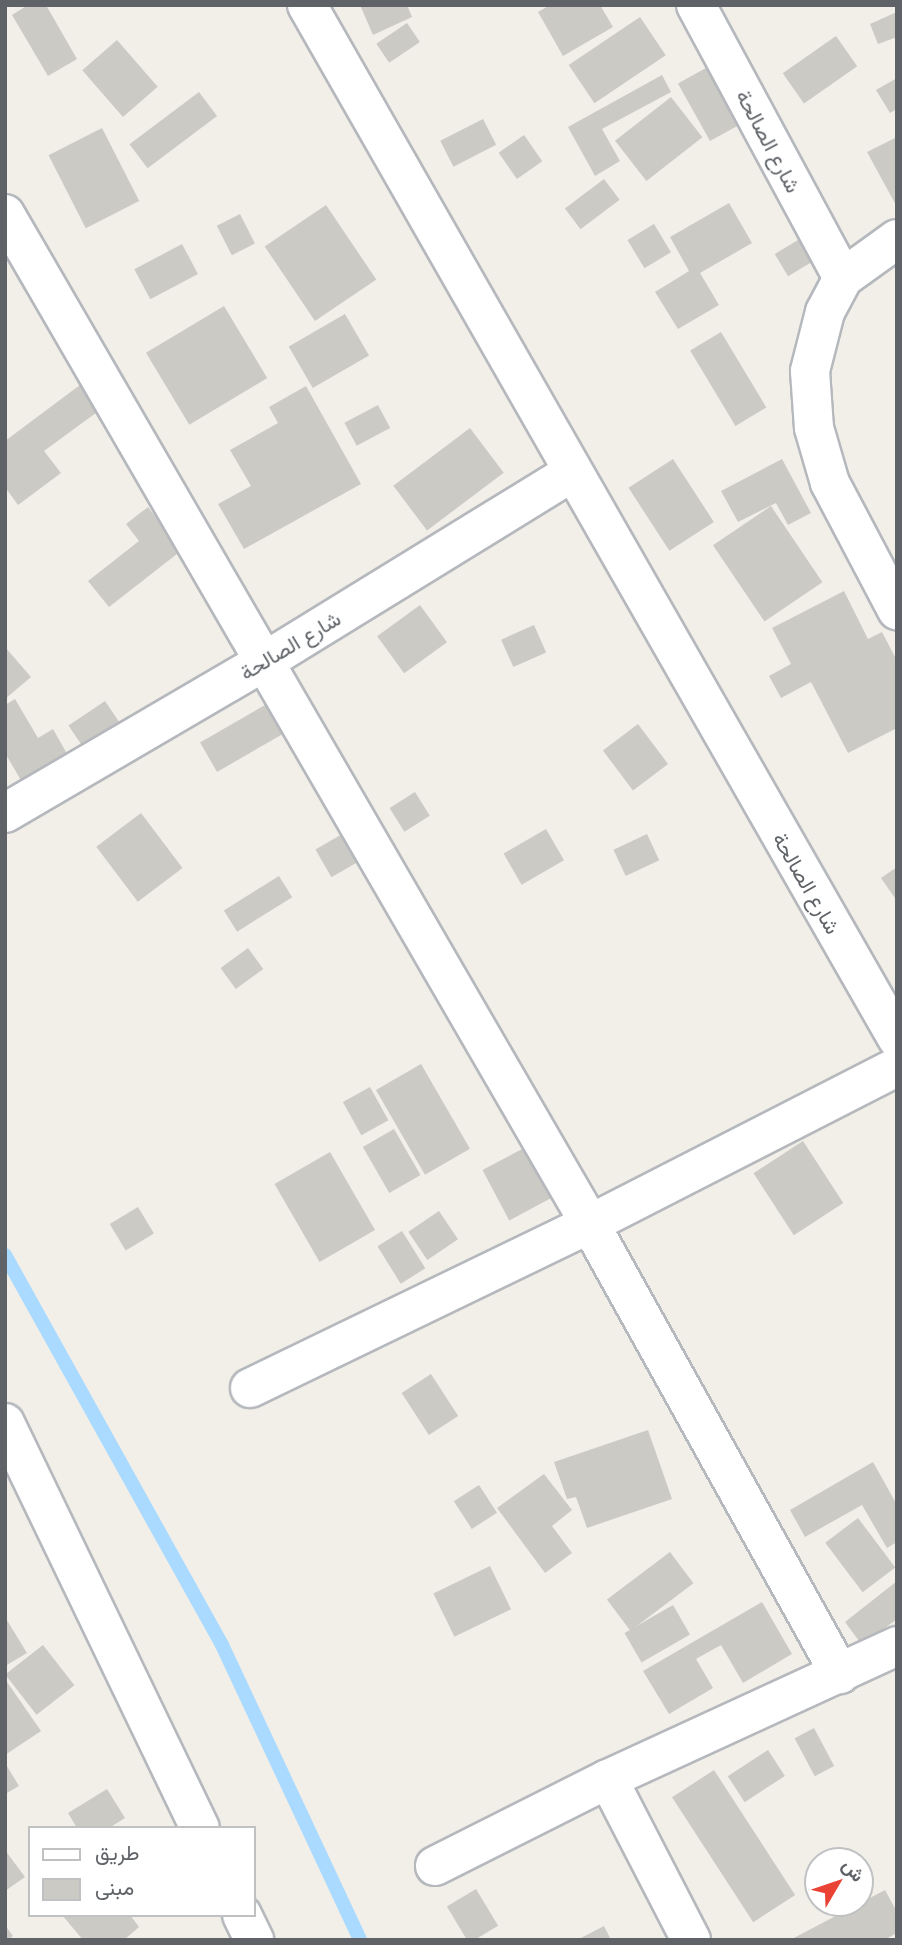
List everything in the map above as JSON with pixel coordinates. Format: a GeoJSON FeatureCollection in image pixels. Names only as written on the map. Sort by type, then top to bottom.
{"type":"FeatureCollection","features":[{"type":"Feature","properties":{"kind":"street","name":"شارع الصالحة"},"geometry":{"type":"LineString","coordinates":[[307,5],[571,473],[897,1038]]}},
{"type":"Feature","properties":{"kind":"street","name":"شارع الصالحة"},"geometry":{"type":"LineString","coordinates":[[696,5],[843,278]]}},
{"type":"Feature","properties":{"kind":"street"},"geometry":{"type":"LineString","coordinates":[[5,214],[267,660],[590,1224],[840,1674]]}},
{"type":"Feature","properties":{"kind":"street"},"geometry":{"type":"LineString","coordinates":[[897,239],[843,278],[825,312],[810,371],[814,428],[830,483],[897,610]]}},
{"type":"Feature","properties":{"kind":"street","name":"شارع الصالحة"},"geometry":{"type":"LineString","coordinates":[[5,813],[267,660],[571,473]]}},
{"type":"Feature","properties":{"kind":"street"},"geometry":{"type":"LineString","coordinates":[[250,1388],[590,1224],[897,1067]]}},
{"type":"Feature","properties":{"kind":"street"},"geometry":{"type":"LineString","coordinates":[[5,1423],[199,1826]]}},
{"type":"Feature","properties":{"kind":"street"},"geometry":{"type":"LineString","coordinates":[[435,1866],[608,1779],[897,1646]]}},
{"type":"Feature","properties":{"kind":"street"},"geometry":{"type":"LineString","coordinates":[[608,1779],[691,1940]]}},
{"type":"Feature","properties":{"kind":"street"},"geometry":{"type":"LineString","coordinates":[[243,1917],[254,1940]]}},
{"type":"Feature","properties":{"kind":"building"},"geometry":{"type":"Polygon","coordinates":[[[28,5],[46,5],[77,59],[48,76],[12,15],[28,5]]]}},
{"type":"Feature","properties":{"kind":"building"},"geometry":{"type":"Polygon","coordinates":[[[360,5],[407,5],[412,17],[373,35],[360,5]]]}},
{"type":"Feature","properties":{"kind":"building"},"geometry":{"type":"Polygon","coordinates":[[[550,5],[600,5],[613,27],[563,56],[538,12],[550,5]]]}},
{"type":"Feature","properties":{"kind":"building"},"geometry":{"type":"Polygon","coordinates":[[[897,12],[897,37],[878,44],[870,24],[897,12]]]}},
{"type":"Feature","properties":{"kind":"building"},"geometry":{"type":"Polygon","coordinates":[[[640,17],[666,55],[594,103],[569,65],[640,17]]]}},
{"type":"Feature","properties":{"kind":"building"},"geometry":{"type":"Polygon","coordinates":[[[407,23],[420,42],[389,63],[376,44],[407,23]]]}},
{"type":"Feature","properties":{"kind":"building"},"geometry":{"type":"Polygon","coordinates":[[[836,36],[857,66],[804,104],[783,73],[836,36]]]}},
{"type":"Feature","properties":{"kind":"building"},"geometry":{"type":"Polygon","coordinates":[[[117,40],[158,87],[123,117],[82,70],[117,40]]]}},
{"type":"Feature","properties":{"kind":"building"},"geometry":{"type":"Polygon","coordinates":[[[713,64],[745,122],[710,141],[678,83],[713,64]]]}},
{"type":"Feature","properties":{"kind":"building"},"geometry":{"type":"Polygon","coordinates":[[[662,75],[671,92],[602,129],[620,161],[595,176],[568,127],[662,75]]]}},
{"type":"Feature","properties":{"kind":"building"},"geometry":{"type":"Polygon","coordinates":[[[897,78],[897,109],[890,113],[876,90],[897,78]]]}},
{"type":"Feature","properties":{"kind":"building"},"geometry":{"type":"Polygon","coordinates":[[[199,92],[217,116],[148,168],[130,144],[199,92]]]}},
{"type":"Feature","properties":{"kind":"building"},"geometry":{"type":"Polygon","coordinates":[[[671,97],[702,137],[646,181],[615,141],[671,97]]]}},
{"type":"Feature","properties":{"kind":"building"},"geometry":{"type":"Polygon","coordinates":[[[483,119],[496,145],[453,167],[440,141],[483,119]]]}},
{"type":"Feature","properties":{"kind":"building"},"geometry":{"type":"Polygon","coordinates":[[[102,128],[139,201],[86,228],[49,155],[102,128]]]}},
{"type":"Feature","properties":{"kind":"building"},"geometry":{"type":"Polygon","coordinates":[[[524,135],[542,161],[517,179],[499,153],[524,135]]]}},
{"type":"Feature","properties":{"kind":"building"},"geometry":{"type":"Polygon","coordinates":[[[895,138],[897,140],[897,207],[867,152],[895,138]]]}},
{"type":"Feature","properties":{"kind":"building"},"geometry":{"type":"Polygon","coordinates":[[[604,179],[620,200],[581,229],[565,208],[604,179]]]}},
{"type":"Feature","properties":{"kind":"building"},"geometry":{"type":"Polygon","coordinates":[[[729,203],[752,243],[700,273],[719,305],[678,329],[655,292],[689,271],[670,237],[729,203]]]}},
{"type":"Feature","properties":{"kind":"building"},"geometry":{"type":"Polygon","coordinates":[[[326,205],[376,280],[315,321],[265,246],[326,205]]]}},
{"type":"Feature","properties":{"kind":"building"},"geometry":{"type":"Polygon","coordinates":[[[240,214],[255,243],[232,255],[217,226],[240,214]]]}},
{"type":"Feature","properties":{"kind":"building"},"geometry":{"type":"Polygon","coordinates":[[[654,224],[671,252],[644,268],[627,240],[654,224]]]}},
{"type":"Feature","properties":{"kind":"building"},"geometry":{"type":"Polygon","coordinates":[[[803,237],[816,259],[788,276],[775,254],[803,237]]]}},
{"type":"Feature","properties":{"kind":"building"},"geometry":{"type":"Polygon","coordinates":[[[182,244],[198,274],[150,299],[134,269],[182,244]]]}},
{"type":"Feature","properties":{"kind":"building"},"geometry":{"type":"Polygon","coordinates":[[[224,306],[267,378],[189,425],[146,353],[224,306]]]}},
{"type":"Feature","properties":{"kind":"building"},"geometry":{"type":"Polygon","coordinates":[[[345,314],[369,356],[313,388],[289,346],[345,314]]]}},
{"type":"Feature","properties":{"kind":"building"},"geometry":{"type":"Polygon","coordinates":[[[721,332],[766,407],[735,426],[690,351],[721,332]]]}},
{"type":"Feature","properties":{"kind":"building"},"geometry":{"type":"Polygon","coordinates":[[[84,382],[104,407],[44,451],[61,473],[18,505],[5,487],[5,441],[84,382]]]}},
{"type":"Feature","properties":{"kind":"building"},"geometry":{"type":"Polygon","coordinates":[[[306,386],[361,484],[244,549],[218,504],[251,486],[230,450],[278,423],[269,407],[306,386]]]}},
{"type":"Feature","properties":{"kind":"building"},"geometry":{"type":"Polygon","coordinates":[[[378,405],[390,428],[357,446],[344,423],[378,405]]]}},
{"type":"Feature","properties":{"kind":"building"},"geometry":{"type":"Polygon","coordinates":[[[470,428],[504,473],[427,530],[393,486],[470,428]]]}},
{"type":"Feature","properties":{"kind":"building"},"geometry":{"type":"Polygon","coordinates":[[[673,459],[714,522],[669,551],[629,488],[673,459]]]}},
{"type":"Feature","properties":{"kind":"building"},"geometry":{"type":"Polygon","coordinates":[[[782,459],[811,513],[788,525],[776,503],[738,522],[721,491],[782,459]]]}},
{"type":"Feature","properties":{"kind":"building"},"geometry":{"type":"Polygon","coordinates":[[[771,506],[822,582],[764,621],[713,545],[771,506]]]}},
{"type":"Feature","properties":{"kind":"building"},"geometry":{"type":"Polygon","coordinates":[[[148,507],[182,550],[109,607],[88,581],[139,541],[126,524],[148,507]]]}},
{"type":"Feature","properties":{"kind":"building"},"geometry":{"type":"Polygon","coordinates":[[[844,591],[868,639],[882,632],[897,661],[897,728],[848,753],[811,682],[781,698],[769,676],[791,664],[772,628],[844,591]]]}},
{"type":"Feature","properties":{"kind":"building"},"geometry":{"type":"Polygon","coordinates":[[[420,605],[447,642],[404,673],[377,636],[420,605]]]}},
{"type":"Feature","properties":{"kind":"building"},"geometry":{"type":"Polygon","coordinates":[[[534,625],[546,652],[513,667],[501,640],[534,625]]]}},
{"type":"Feature","properties":{"kind":"building"},"geometry":{"type":"Polygon","coordinates":[[[5,647],[31,677],[5,699],[5,647]]]}},
{"type":"Feature","properties":{"kind":"building"},"geometry":{"type":"Polygon","coordinates":[[[15,699],[38,738],[53,729],[71,761],[25,787],[5,753],[5,705],[15,699]]]}},
{"type":"Feature","properties":{"kind":"building"},"geometry":{"type":"Polygon","coordinates":[[[105,701],[125,731],[89,755],[69,726],[105,701]]]}},
{"type":"Feature","properties":{"kind":"building"},"geometry":{"type":"Polygon","coordinates":[[[265,705],[282,734],[217,772],[200,742],[265,705]]]}},
{"type":"Feature","properties":{"kind":"building"},"geometry":{"type":"Polygon","coordinates":[[[638,724],[668,764],[633,790],[603,750],[638,724]]]}},
{"type":"Feature","properties":{"kind":"building"},"geometry":{"type":"Polygon","coordinates":[[[415,792],[430,816],[404,832],[390,808],[415,792]]]}},
{"type":"Feature","properties":{"kind":"building"},"geometry":{"type":"Polygon","coordinates":[[[141,813],[183,868],[138,902],[96,847],[141,813]]]}},
{"type":"Feature","properties":{"kind":"building"},"geometry":{"type":"Polygon","coordinates":[[[546,829],[564,860],[522,885],[504,854],[546,829]]]}},
{"type":"Feature","properties":{"kind":"building"},"geometry":{"type":"Polygon","coordinates":[[[344,833],[360,861],[331,877],[315,850],[344,833]]]}},
{"type":"Feature","properties":{"kind":"building"},"geometry":{"type":"Polygon","coordinates":[[[647,834],[659,860],[626,876],[613,850],[647,834]]]}},
{"type":"Feature","properties":{"kind":"building"},"geometry":{"type":"Polygon","coordinates":[[[897,867],[897,901],[881,878],[897,867]]]}},
{"type":"Feature","properties":{"kind":"building"},"geometry":{"type":"Polygon","coordinates":[[[279,876],[292,897],[237,932],[224,910],[279,876]]]}},
{"type":"Feature","properties":{"kind":"building"},"geometry":{"type":"Polygon","coordinates":[[[248,948],[263,969],[236,989],[220,968],[248,948]]]}},
{"type":"Feature","properties":{"kind":"building"},"geometry":{"type":"Polygon","coordinates":[[[421,1064],[470,1149],[425,1175],[376,1090],[421,1064]]]}},
{"type":"Feature","properties":{"kind":"building"},"geometry":{"type":"Polygon","coordinates":[[[370,1087],[388,1120],[361,1135],[343,1102],[370,1087]]]}},
{"type":"Feature","properties":{"kind":"building"},"geometry":{"type":"Polygon","coordinates":[[[394,1129],[420,1175],[389,1193],[363,1147],[394,1129]]]}},
{"type":"Feature","properties":{"kind":"building"},"geometry":{"type":"Polygon","coordinates":[[[803,1141],[843,1203],[794,1235],[754,1173],[803,1141]]]}},
{"type":"Feature","properties":{"kind":"building"},"geometry":{"type":"Polygon","coordinates":[[[524,1148],[551,1198],[509,1220],[483,1170],[524,1148]]]}},
{"type":"Feature","properties":{"kind":"building"},"geometry":{"type":"Polygon","coordinates":[[[330,1152],[375,1230],[320,1262],[275,1184],[330,1152]]]}},
{"type":"Feature","properties":{"kind":"building"},"geometry":{"type":"Polygon","coordinates":[[[138,1207],[154,1234],[126,1251],[110,1224],[138,1207]]]}},
{"type":"Feature","properties":{"kind":"building"},"geometry":{"type":"Polygon","coordinates":[[[439,1211],[458,1239],[427,1260],[408,1232],[439,1211]]]}},
{"type":"Feature","properties":{"kind":"building"},"geometry":{"type":"Polygon","coordinates":[[[402,1231],[425,1268],[401,1284],[377,1246],[402,1231]]]}},
{"type":"Feature","properties":{"kind":"building"},"geometry":{"type":"Polygon","coordinates":[[[431,1374],[458,1416],[429,1435],[402,1393],[431,1374]]]}},
{"type":"Feature","properties":{"kind":"building"},"geometry":{"type":"Polygon","coordinates":[[[648,1430],[672,1499],[587,1528],[576,1497],[567,1499],[554,1462],[648,1430]]]}},
{"type":"Feature","properties":{"kind":"building"},"geometry":{"type":"Polygon","coordinates":[[[873,1462],[897,1505],[897,1542],[887,1548],[862,1505],[805,1537],[790,1510],[873,1462]]]}},
{"type":"Feature","properties":{"kind":"building"},"geometry":{"type":"Polygon","coordinates":[[[544,1474],[572,1510],[552,1526],[572,1553],[545,1573],[497,1508],[544,1474]]]}},
{"type":"Feature","properties":{"kind":"building"},"geometry":{"type":"Polygon","coordinates":[[[479,1485],[497,1513],[472,1529],[454,1501],[479,1485]]]}},
{"type":"Feature","properties":{"kind":"building"},"geometry":{"type":"Polygon","coordinates":[[[858,1518],[895,1568],[863,1592],[825,1543],[858,1518]]]}},
{"type":"Feature","properties":{"kind":"building"},"geometry":{"type":"Polygon","coordinates":[[[670,1552],[693,1583],[630,1631],[607,1600],[670,1552]]]}},
{"type":"Feature","properties":{"kind":"building"},"geometry":{"type":"Polygon","coordinates":[[[490,1566],[511,1609],[454,1637],[433,1594],[490,1566]]]}},
{"type":"Feature","properties":{"kind":"building"},"geometry":{"type":"Polygon","coordinates":[[[897,1581],[897,1619],[862,1645],[845,1622],[897,1581]]]}},
{"type":"Feature","properties":{"kind":"building"},"geometry":{"type":"Polygon","coordinates":[[[762,1602],[792,1654],[743,1683],[721,1645],[696,1659],[713,1688],[669,1714],[643,1671],[762,1602]]]}},
{"type":"Feature","properties":{"kind":"building"},"geometry":{"type":"Polygon","coordinates":[[[673,1605],[690,1634],[642,1662],[625,1633],[673,1605]]]}},
{"type":"Feature","properties":{"kind":"building"},"geometry":{"type":"Polygon","coordinates":[[[5,1617],[27,1653],[5,1666],[5,1617]]]}},
{"type":"Feature","properties":{"kind":"building"},"geometry":{"type":"Polygon","coordinates":[[[43,1645],[74,1685],[37,1715],[5,1675],[43,1645]]]}},
{"type":"Feature","properties":{"kind":"building"},"geometry":{"type":"Polygon","coordinates":[[[5,1679],[41,1731],[5,1755],[5,1679]]]}},
{"type":"Feature","properties":{"kind":"building"},"geometry":{"type":"Polygon","coordinates":[[[814,1728],[834,1766],[815,1776],[795,1738],[814,1728]]]}},
{"type":"Feature","properties":{"kind":"building"},"geometry":{"type":"Polygon","coordinates":[[[768,1750],[785,1776],[745,1802],[728,1776],[768,1750]]]}},
{"type":"Feature","properties":{"kind":"building"},"geometry":{"type":"Polygon","coordinates":[[[5,1763],[19,1786],[5,1794],[5,1763]]]}},
{"type":"Feature","properties":{"kind":"building"},"geometry":{"type":"Polygon","coordinates":[[[714,1770],[795,1895],[753,1922],[672,1797],[714,1770]]]}},
{"type":"Feature","properties":{"kind":"building"},"geometry":{"type":"Polygon","coordinates":[[[107,1789],[125,1818],[112,1826],[76,1826],[68,1813],[107,1789]]]}},
{"type":"Feature","properties":{"kind":"building"},"geometry":{"type":"Polygon","coordinates":[[[5,1850],[25,1877],[5,1891],[5,1850]]]}},
{"type":"Feature","properties":{"kind":"building"},"geometry":{"type":"Polygon","coordinates":[[[476,1889],[498,1926],[475,1940],[467,1940],[447,1907],[476,1889]]]}},
{"type":"Feature","properties":{"kind":"building"},"geometry":{"type":"Polygon","coordinates":[[[885,1890],[897,1912],[897,1933],[884,1940],[790,1940],[834,1917],[874,1917],[874,1896],[885,1890]]]}},
{"type":"Feature","properties":{"kind":"building"},"geometry":{"type":"Polygon","coordinates":[[[64,1917],[132,1917],[139,1927],[124,1940],[83,1940],[64,1917]]]}},
{"type":"Feature","properties":{"kind":"building"},"geometry":{"type":"Polygon","coordinates":[[[5,1925],[13,1936],[8,1940],[5,1940],[5,1925]]]}},
{"type":"Feature","properties":{"kind":"building"},"geometry":{"type":"Polygon","coordinates":[[[604,1926],[611,1940],[577,1940],[604,1926]]]}},
{"type":"Feature","properties":{"kind":"waterway"},"geometry":{"type":"LineString","coordinates":[[5,1255],[222,1645],[360,1940]]}}]}
